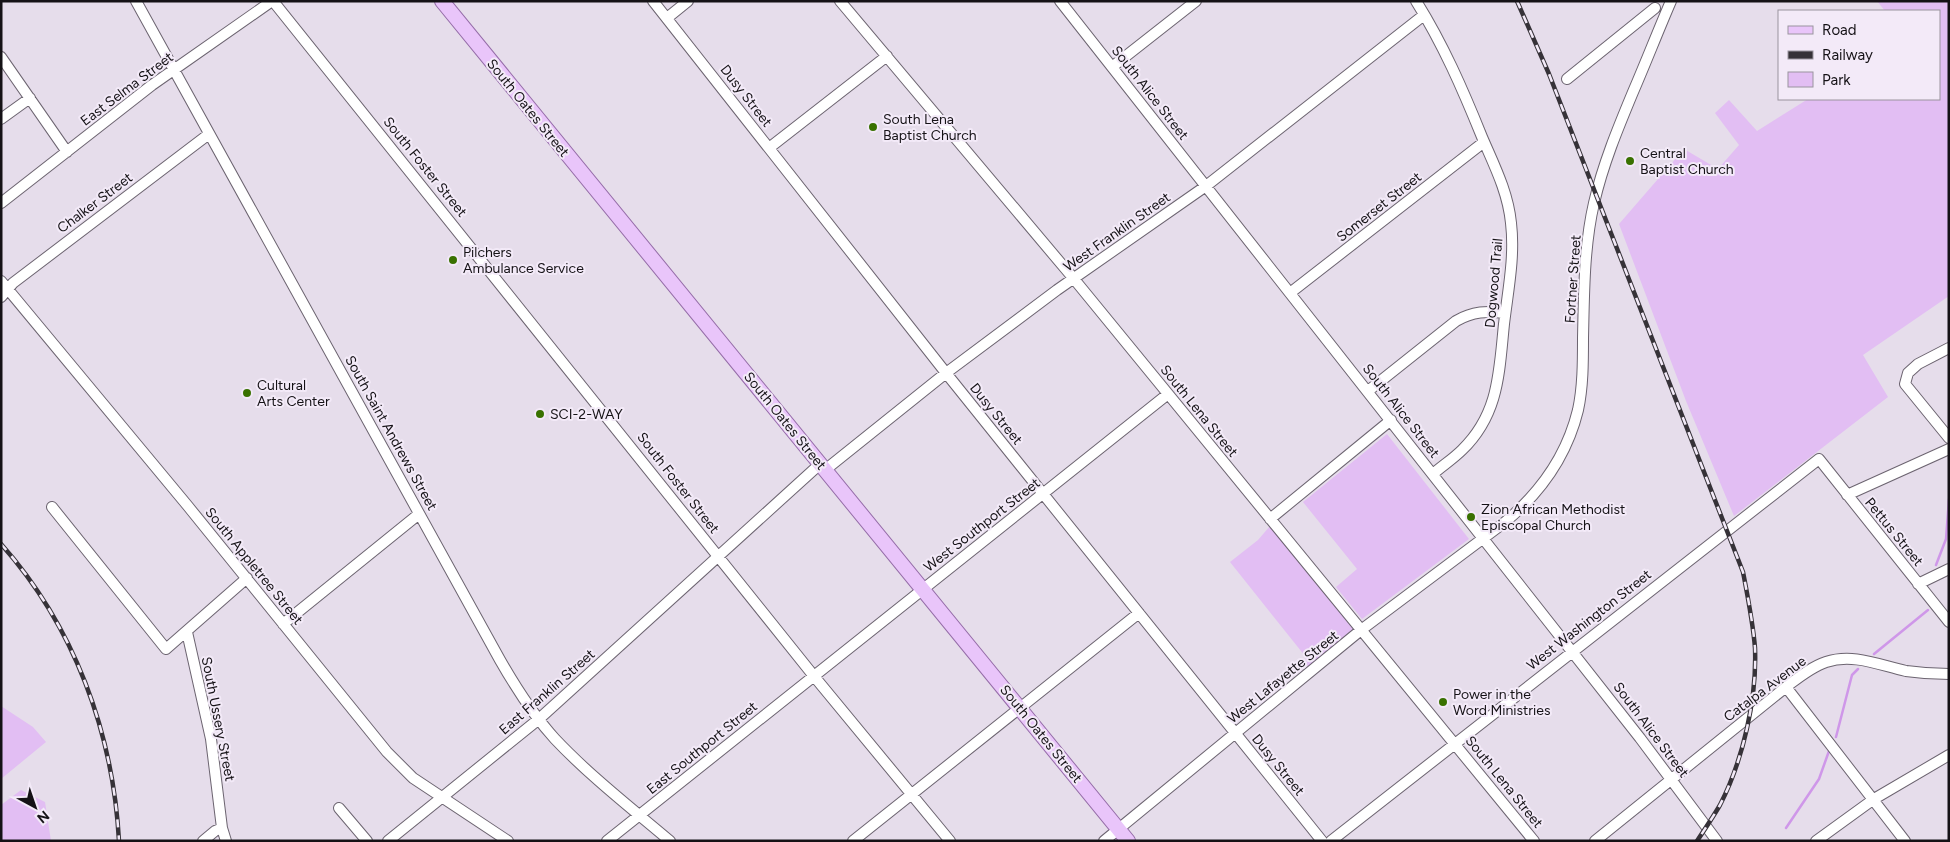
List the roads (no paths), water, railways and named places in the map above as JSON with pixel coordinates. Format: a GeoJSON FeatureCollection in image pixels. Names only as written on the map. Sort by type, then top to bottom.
{"type":"FeatureCollection","features":[{"type":"Feature","properties":{"kind":"main road","name":"South Oates Street"},"geometry":{"type":"LineString","coordinates":[[442,1],[1128,841]]}},
{"type":"Feature","properties":{"kind":"street","name":"South Saint Andrews Street"},"geometry":{"type":"LineString","coordinates":[[136,1],[500,660],[522,696],[568,752],[670,841]]}},
{"type":"Feature","properties":{"kind":"street","name":"East Selma Street"},"geometry":{"type":"LineString","coordinates":[[1,203],[174,70],[273,1]]}},
{"type":"Feature","properties":{"kind":"street","name":"South Foster Street"},"geometry":{"type":"LineString","coordinates":[[273,1],[813,675],[950,841]]}},
{"type":"Feature","properties":{"kind":"street","name":"Dusy Street"},"geometry":{"type":"LineString","coordinates":[[653,1],[1043,494],[1322,841]]}},
{"type":"Feature","properties":{"kind":"street"},"geometry":{"type":"LineString","coordinates":[[667,18],[688,1]]}},
{"type":"Feature","properties":{"kind":"street","name":"South Lena Street"},"geometry":{"type":"LineString","coordinates":[[840,1],[1074,279],[1534,841]]}},
{"type":"Feature","properties":{"kind":"street","name":"South Alice Street"},"geometry":{"type":"LineString","coordinates":[[1060,1],[1572,650],[1717,841]]}},
{"type":"Feature","properties":{"kind":"street"},"geometry":{"type":"LineString","coordinates":[[1112,67],[1196,1]]}},
{"type":"Feature","properties":{"kind":"street","name":"Dogwood Trail"},"geometry":{"type":"LineString","coordinates":[[1416,1],[1444,51],[1499,175],[1508,201],[1511,222],[1511,267],[1496,394],[1485,421],[1461,451],[1433,474]]}},
{"type":"Feature","properties":{"kind":"street"},"geometry":{"type":"LineString","coordinates":[[1567,79],[1653,5],[1669,6]]}},
{"type":"Feature","properties":{"kind":"street","name":"Fortner Street"},"geometry":{"type":"LineString","coordinates":[[1484,539],[1521,509],[1544,483],[1561,454],[1574,424],[1580,395],[1590,220],[1606,161],[1669,6]]}},
{"type":"Feature","properties":{"kind":"street","name":"West Franklin Street"},"geometry":{"type":"LineString","coordinates":[[718,556],[822,467],[946,372],[1206,186],[1424,14]]}},
{"type":"Feature","properties":{"kind":"street"},"geometry":{"type":"LineString","coordinates":[[769,148],[887,56]]}},
{"type":"Feature","properties":{"kind":"street"},"geometry":{"type":"LineString","coordinates":[[1,58],[67,152]]}},
{"type":"Feature","properties":{"kind":"street"},"geometry":{"type":"LineString","coordinates":[[1,119],[30,98]]}},
{"type":"Feature","properties":{"kind":"street","name":"Chalker Street"},"geometry":{"type":"LineString","coordinates":[[3,289],[209,134]]}},
{"type":"Feature","properties":{"kind":"street","name":"Somerset Street"},"geometry":{"type":"LineString","coordinates":[[1290,293],[1484,142]]}},
{"type":"Feature","properties":{"kind":"street","name":"South Appletree Street"},"geometry":{"type":"LineString","coordinates":[[3,289],[247,578],[387,752],[413,778],[508,841]]}},
{"type":"Feature","properties":{"kind":"street"},"geometry":{"type":"LineString","coordinates":[[1368,391],[1466,315],[1489,311],[1506,313]]}},
{"type":"Feature","properties":{"kind":"street"},"geometry":{"type":"LineString","coordinates":[[1949,348],[1918,364],[1908,373],[1905,384],[1949,438]]}},
{"type":"Feature","properties":{"kind":"street","name":"West Southport Street"},"geometry":{"type":"LineString","coordinates":[[813,675],[923,590],[1168,394]]}},
{"type":"Feature","properties":{"kind":"street"},"geometry":{"type":"LineString","coordinates":[[1270,519],[1391,420]]}},
{"type":"Feature","properties":{"kind":"street"},"geometry":{"type":"LineString","coordinates":[[1847,495],[1949,449]]}},
{"type":"Feature","properties":{"kind":"street","name":"Pettus Street"},"geometry":{"type":"LineString","coordinates":[[1818,459],[1949,622]]}},
{"type":"Feature","properties":{"kind":"street","name":"West Washington Street"},"geometry":{"type":"LineString","coordinates":[[1331,841],[1572,650],[1818,459]]}},
{"type":"Feature","properties":{"kind":"street"},"geometry":{"type":"LineString","coordinates":[[52,507],[166,649],[247,578]]}},
{"type":"Feature","properties":{"kind":"street"},"geometry":{"type":"LineString","coordinates":[[283,624],[419,514]]}},
{"type":"Feature","properties":{"kind":"street","name":"West Lafayette Street"},"geometry":{"type":"LineString","coordinates":[[1104,841],[1361,630],[1484,539]]}},
{"type":"Feature","properties":{"kind":"street","name":"East Franklin Street"},"geometry":{"type":"LineString","coordinates":[[388,841],[539,719],[718,556]]}},
{"type":"Feature","properties":{"kind":"street"},"geometry":{"type":"LineString","coordinates":[[1918,584],[1949,569]]}},
{"type":"Feature","properties":{"kind":"street"},"geometry":{"type":"LineString","coordinates":[[853,841],[1139,613]]}},
{"type":"Feature","properties":{"kind":"street","name":"South Ussery Street"},"geometry":{"type":"LineString","coordinates":[[187,632],[211,740],[222,828],[226,841]]}},
{"type":"Feature","properties":{"kind":"street","name":"Catalpa Avenue"},"geometry":{"type":"LineString","coordinates":[[1595,841],[1786,687],[1824,662],[1842,658],[1862,660],[1906,671],[1949,674]]}},
{"type":"Feature","properties":{"kind":"street","name":"East Southport Street"},"geometry":{"type":"LineString","coordinates":[[607,841],[813,675]]}},
{"type":"Feature","properties":{"kind":"street"},"geometry":{"type":"LineString","coordinates":[[1786,687],[1905,841]]}},
{"type":"Feature","properties":{"kind":"street"},"geometry":{"type":"LineString","coordinates":[[1816,841],[1874,799],[1949,756]]}},
{"type":"Feature","properties":{"kind":"street"},"geometry":{"type":"LineString","coordinates":[[339,808],[367,841]]}},
{"type":"Feature","properties":{"kind":"street"},"geometry":{"type":"LineString","coordinates":[[203,841],[222,828]]}},
{"type":"Feature","properties":{"kind":"waterway"},"geometry":{"type":"LineString","coordinates":[[1936,565],[1946,539],[1949,499]]}},
{"type":"Feature","properties":{"kind":"waterway"},"geometry":{"type":"LineString","coordinates":[[1874,654],[1928,610]]}},
{"type":"Feature","properties":{"kind":"waterway"},"geometry":{"type":"LineString","coordinates":[[1836,737],[1852,675],[1858,669]]}},
{"type":"Feature","properties":{"kind":"waterway"},"geometry":{"type":"LineString","coordinates":[[1786,828],[1819,779],[1829,751]]}},
{"type":"Feature","properties":{"kind":"railway"},"geometry":{"type":"LineString","coordinates":[[1517,1],[1549,74],[1743,572],[1755,648],[1754,688],[1751,708],[1742,749],[1728,787],[1720,805],[1697,841]]}},
{"type":"Feature","properties":{"kind":"railway"},"geometry":{"type":"LineString","coordinates":[[1,544],[27,576],[49,610],[69,645],[85,682],[108,760],[115,800],[119,841]]}},
{"type":"Feature","properties":{"kind":"place","name":"South Lena Baptist Church"},"geometry":{"type":"Point","coordinates":[873,127]}},
{"type":"Feature","properties":{"kind":"place","name":"Central Baptist Church"},"geometry":{"type":"Point","coordinates":[1630,161]}},
{"type":"Feature","properties":{"kind":"place","name":"Pilchers Ambulance Service"},"geometry":{"type":"Point","coordinates":[453,260]}},
{"type":"Feature","properties":{"kind":"place","name":"Cultural Arts Center"},"geometry":{"type":"Point","coordinates":[247,393]}},
{"type":"Feature","properties":{"kind":"place","name":"SCI-2-WAY"},"geometry":{"type":"Point","coordinates":[540,414]}},
{"type":"Feature","properties":{"kind":"place","name":"Zion African Methodist Episcopal Church"},"geometry":{"type":"Point","coordinates":[1471,517]}},
{"type":"Feature","properties":{"kind":"place","name":"Power in the Word Ministries"},"geometry":{"type":"Point","coordinates":[1443,702]}}]}
